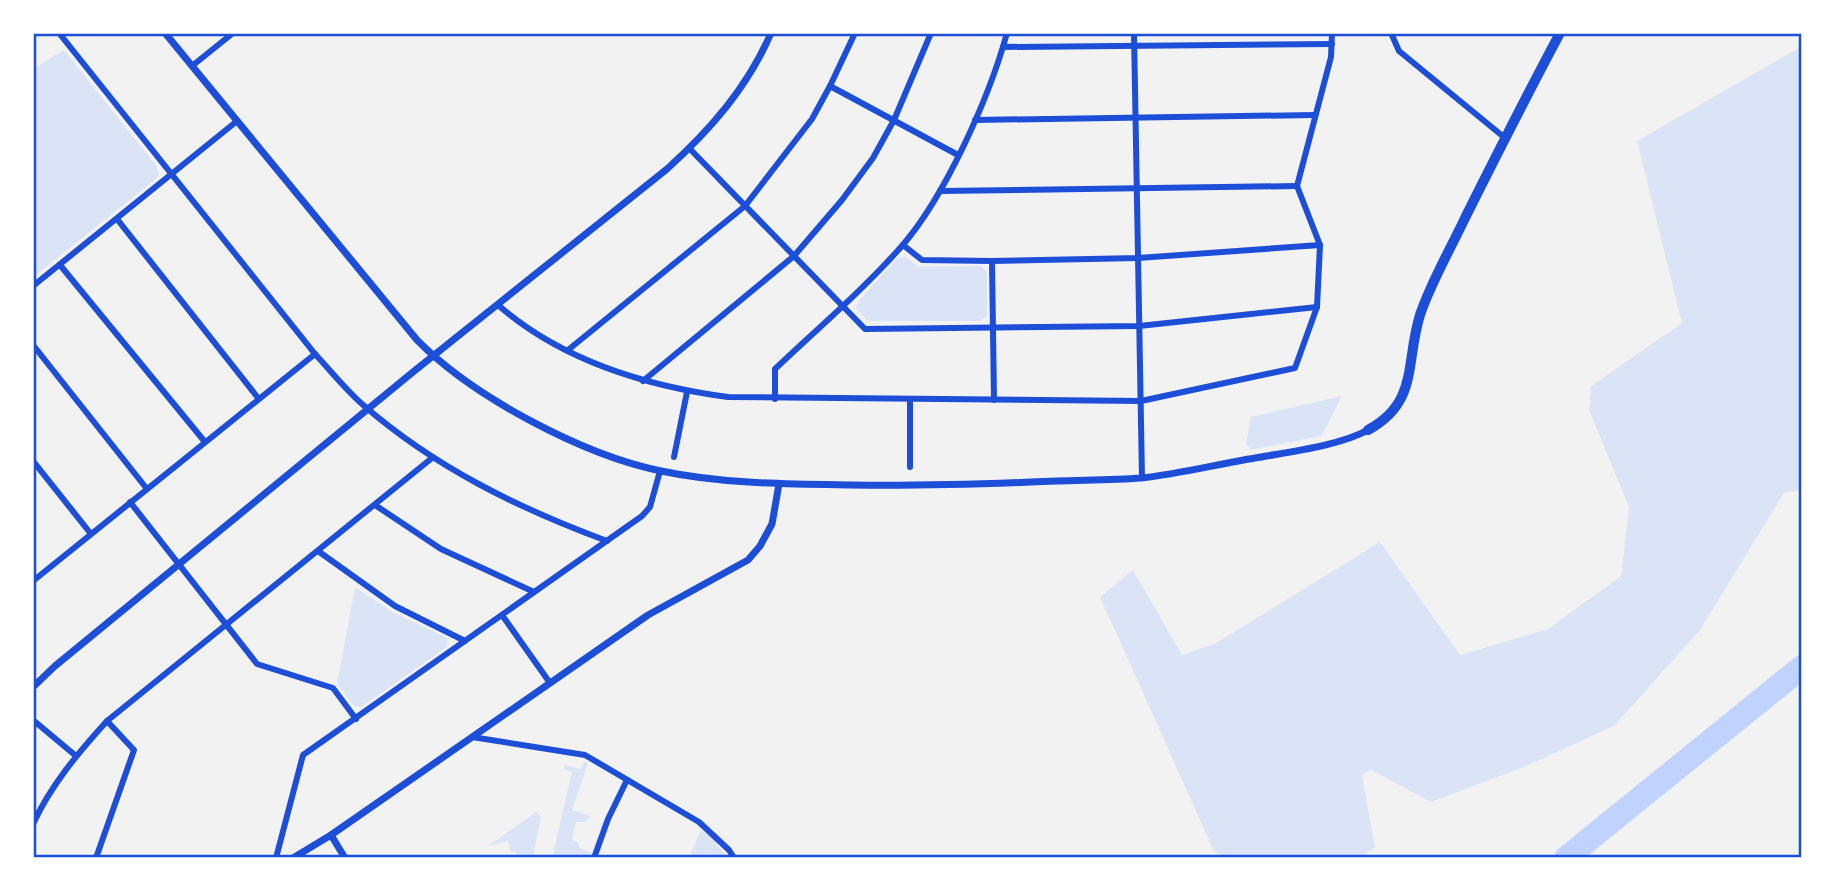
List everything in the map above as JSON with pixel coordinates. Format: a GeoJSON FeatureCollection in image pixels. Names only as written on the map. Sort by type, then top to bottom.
{"type":"FeatureCollection","features":[{"type":"Feature","properties":{"kind":"highway"},"geometry":{"type":"LineString","coordinates":[[1368,430],[1385,421],[1404,394],[1412,349],[1424,306],[1505,138],[1560,33]]}},
{"type":"Feature","properties":{"kind":"street"},"geometry":{"type":"LineString","coordinates":[[59,33],[315,354],[368,409],[432,458],[500,497],[607,541]]}},
{"type":"Feature","properties":{"kind":"street"},"geometry":{"type":"LineString","coordinates":[[165,33],[433,356],[487,394],[561,436],[604,453],[660,471],[731,481],[936,485],[1142,478],[1302,449],[1368,430]]}},
{"type":"Feature","properties":{"kind":"street"},"geometry":{"type":"LineString","coordinates":[[192,66],[233,33]]}},
{"type":"Feature","properties":{"kind":"street"},"geometry":{"type":"LineString","coordinates":[[33,687],[55,666],[368,409],[690,149],[745,83],[771,33]]}},
{"type":"Feature","properties":{"kind":"street"},"geometry":{"type":"LineString","coordinates":[[568,350],[745,205],[798,138],[830,86],[855,33]]}},
{"type":"Feature","properties":{"kind":"street"},"geometry":{"type":"LineString","coordinates":[[643,381],[794,256],[842,200],[873,158],[894,120],[931,33]]}},
{"type":"Feature","properties":{"kind":"street"},"geometry":{"type":"LineString","coordinates":[[775,399],[775,369],[843,306],[902,245],[940,191],[975,120],[1007,33]]}},
{"type":"Feature","properties":{"kind":"street"},"geometry":{"type":"LineString","coordinates":[[1134,33],[1142,478]]}},
{"type":"Feature","properties":{"kind":"street"},"geometry":{"type":"LineString","coordinates":[[498,305],[516,320],[568,350],[643,381],[728,397],[1141,401],[1295,368],[1317,307],[1320,245],[1297,187],[1332,44],[1332,33]]}},
{"type":"Feature","properties":{"kind":"street"},"geometry":{"type":"LineString","coordinates":[[1391,33],[1399,51],[1505,138]]}},
{"type":"Feature","properties":{"kind":"street"},"geometry":{"type":"LineString","coordinates":[[1003,47],[1332,44]]}},
{"type":"Feature","properties":{"kind":"street"},"geometry":{"type":"LineString","coordinates":[[830,86],[958,155]]}},
{"type":"Feature","properties":{"kind":"street"},"geometry":{"type":"LineString","coordinates":[[975,120],[1314,115]]}},
{"type":"Feature","properties":{"kind":"street"},"geometry":{"type":"LineString","coordinates":[[33,286],[237,121]]}},
{"type":"Feature","properties":{"kind":"street"},"geometry":{"type":"LineString","coordinates":[[690,149],[865,329],[1139,326],[1317,307]]}},
{"type":"Feature","properties":{"kind":"street"},"geometry":{"type":"LineString","coordinates":[[940,191],[1297,187]]}},
{"type":"Feature","properties":{"kind":"street"},"geometry":{"type":"LineString","coordinates":[[117,219],[258,398]]}},
{"type":"Feature","properties":{"kind":"street"},"geometry":{"type":"LineString","coordinates":[[902,245],[922,261],[992,261],[1138,258],[1320,245]]}},
{"type":"Feature","properties":{"kind":"street"},"geometry":{"type":"LineString","coordinates":[[992,261],[994,400]]}},
{"type":"Feature","properties":{"kind":"street"},"geometry":{"type":"LineString","coordinates":[[60,265],[205,442]]}},
{"type":"Feature","properties":{"kind":"street"},"geometry":{"type":"LineString","coordinates":[[33,345],[147,489]]}},
{"type":"Feature","properties":{"kind":"street"},"geometry":{"type":"LineString","coordinates":[[34,577],[315,354]]}},
{"type":"Feature","properties":{"kind":"street"},"geometry":{"type":"LineString","coordinates":[[674,457],[687,391]]}},
{"type":"Feature","properties":{"kind":"street"},"geometry":{"type":"LineString","coordinates":[[909,400],[911,467]]}},
{"type":"Feature","properties":{"kind":"street"},"geometry":{"type":"LineString","coordinates":[[33,824],[46,799],[76,756],[107,721],[432,458]]}},
{"type":"Feature","properties":{"kind":"street"},"geometry":{"type":"LineString","coordinates":[[33,461],[91,534]]}},
{"type":"Feature","properties":{"kind":"street"},"geometry":{"type":"LineString","coordinates":[[276,858],[303,755],[642,516],[650,507],[660,471]]}},
{"type":"Feature","properties":{"kind":"street"},"geometry":{"type":"LineString","coordinates":[[293,858],[331,835],[649,615],[748,560],[760,546],[772,524],[779,484]]}},
{"type":"Feature","properties":{"kind":"street"},"geometry":{"type":"LineString","coordinates":[[130,502],[257,664],[333,688],[356,719]]}},
{"type":"Feature","properties":{"kind":"street"},"geometry":{"type":"LineString","coordinates":[[375,505],[441,549],[534,592]]}},
{"type":"Feature","properties":{"kind":"street"},"geometry":{"type":"LineString","coordinates":[[318,551],[395,606],[465,641]]}},
{"type":"Feature","properties":{"kind":"street"},"geometry":{"type":"LineString","coordinates":[[502,615],[550,683]]}},
{"type":"Feature","properties":{"kind":"street"},"geometry":{"type":"LineString","coordinates":[[33,720],[76,756]]}},
{"type":"Feature","properties":{"kind":"street"},"geometry":{"type":"LineString","coordinates":[[96,858],[134,750],[107,721]]}},
{"type":"Feature","properties":{"kind":"street"},"geometry":{"type":"LineString","coordinates":[[472,737],[585,755],[699,822],[723,843],[734,858]]}},
{"type":"Feature","properties":{"kind":"street"},"geometry":{"type":"LineString","coordinates":[[594,858],[608,819],[627,780]]}},
{"type":"Feature","properties":{"kind":"street"},"geometry":{"type":"LineString","coordinates":[[331,835],[345,858]]}},
{"type":"Feature","properties":{"kind":"shaded area"},"geometry":{"type":"Polygon","coordinates":[[[1802,46],[1802,490],[1784,493],[1700,630],[1614,726],[1524,767],[1431,802],[1371,770],[1362,775],[1375,848],[1358,858],[1226,858],[1214,851],[1100,597],[1133,570],[1182,655],[1216,643],[1380,542],[1460,655],[1548,629],[1621,576],[1629,507],[1589,410],[1591,386],[1682,323],[1637,141],[1802,46]]]}},
{"type":"Feature","properties":{"kind":"shaded area"},"geometry":{"type":"Polygon","coordinates":[[[64,50],[157,167],[159,174],[33,277],[33,69],[64,50]]]}},
{"type":"Feature","properties":{"kind":"shaded area"},"geometry":{"type":"Polygon","coordinates":[[[906,257],[919,267],[981,266],[987,272],[987,316],[981,321],[868,321],[856,309],[858,302],[897,258],[906,257]]]}},
{"type":"Feature","properties":{"kind":"shaded area"},"geometry":{"type":"Polygon","coordinates":[[[1342,396],[1321,436],[1251,450],[1246,444],[1251,417],[1342,396]]]}},
{"type":"Feature","properties":{"kind":"shaded area"},"geometry":{"type":"Polygon","coordinates":[[[355,587],[392,612],[447,638],[447,647],[361,707],[354,706],[337,684],[355,587]]]}},
{"type":"Feature","properties":{"kind":"shaded area"},"geometry":{"type":"Polygon","coordinates":[[[584,761],[588,763],[572,810],[591,816],[586,822],[576,822],[572,839],[579,843],[579,848],[592,853],[590,858],[552,858],[572,772],[564,769],[565,765],[581,769],[584,761]]]}},
{"type":"Feature","properties":{"kind":"shaded area"},"geometry":{"type":"Polygon","coordinates":[[[536,812],[541,817],[533,858],[517,858],[516,852],[511,852],[508,841],[488,846],[536,812]]]}},
{"type":"Feature","properties":{"kind":"shaded area"},"geometry":{"type":"Polygon","coordinates":[[[701,830],[713,839],[727,858],[689,858],[701,830]]]}},
{"type":"Feature","properties":{"kind":"waterway"},"geometry":{"type":"LineString","coordinates":[[1566,858],[1802,667]]}}]}
